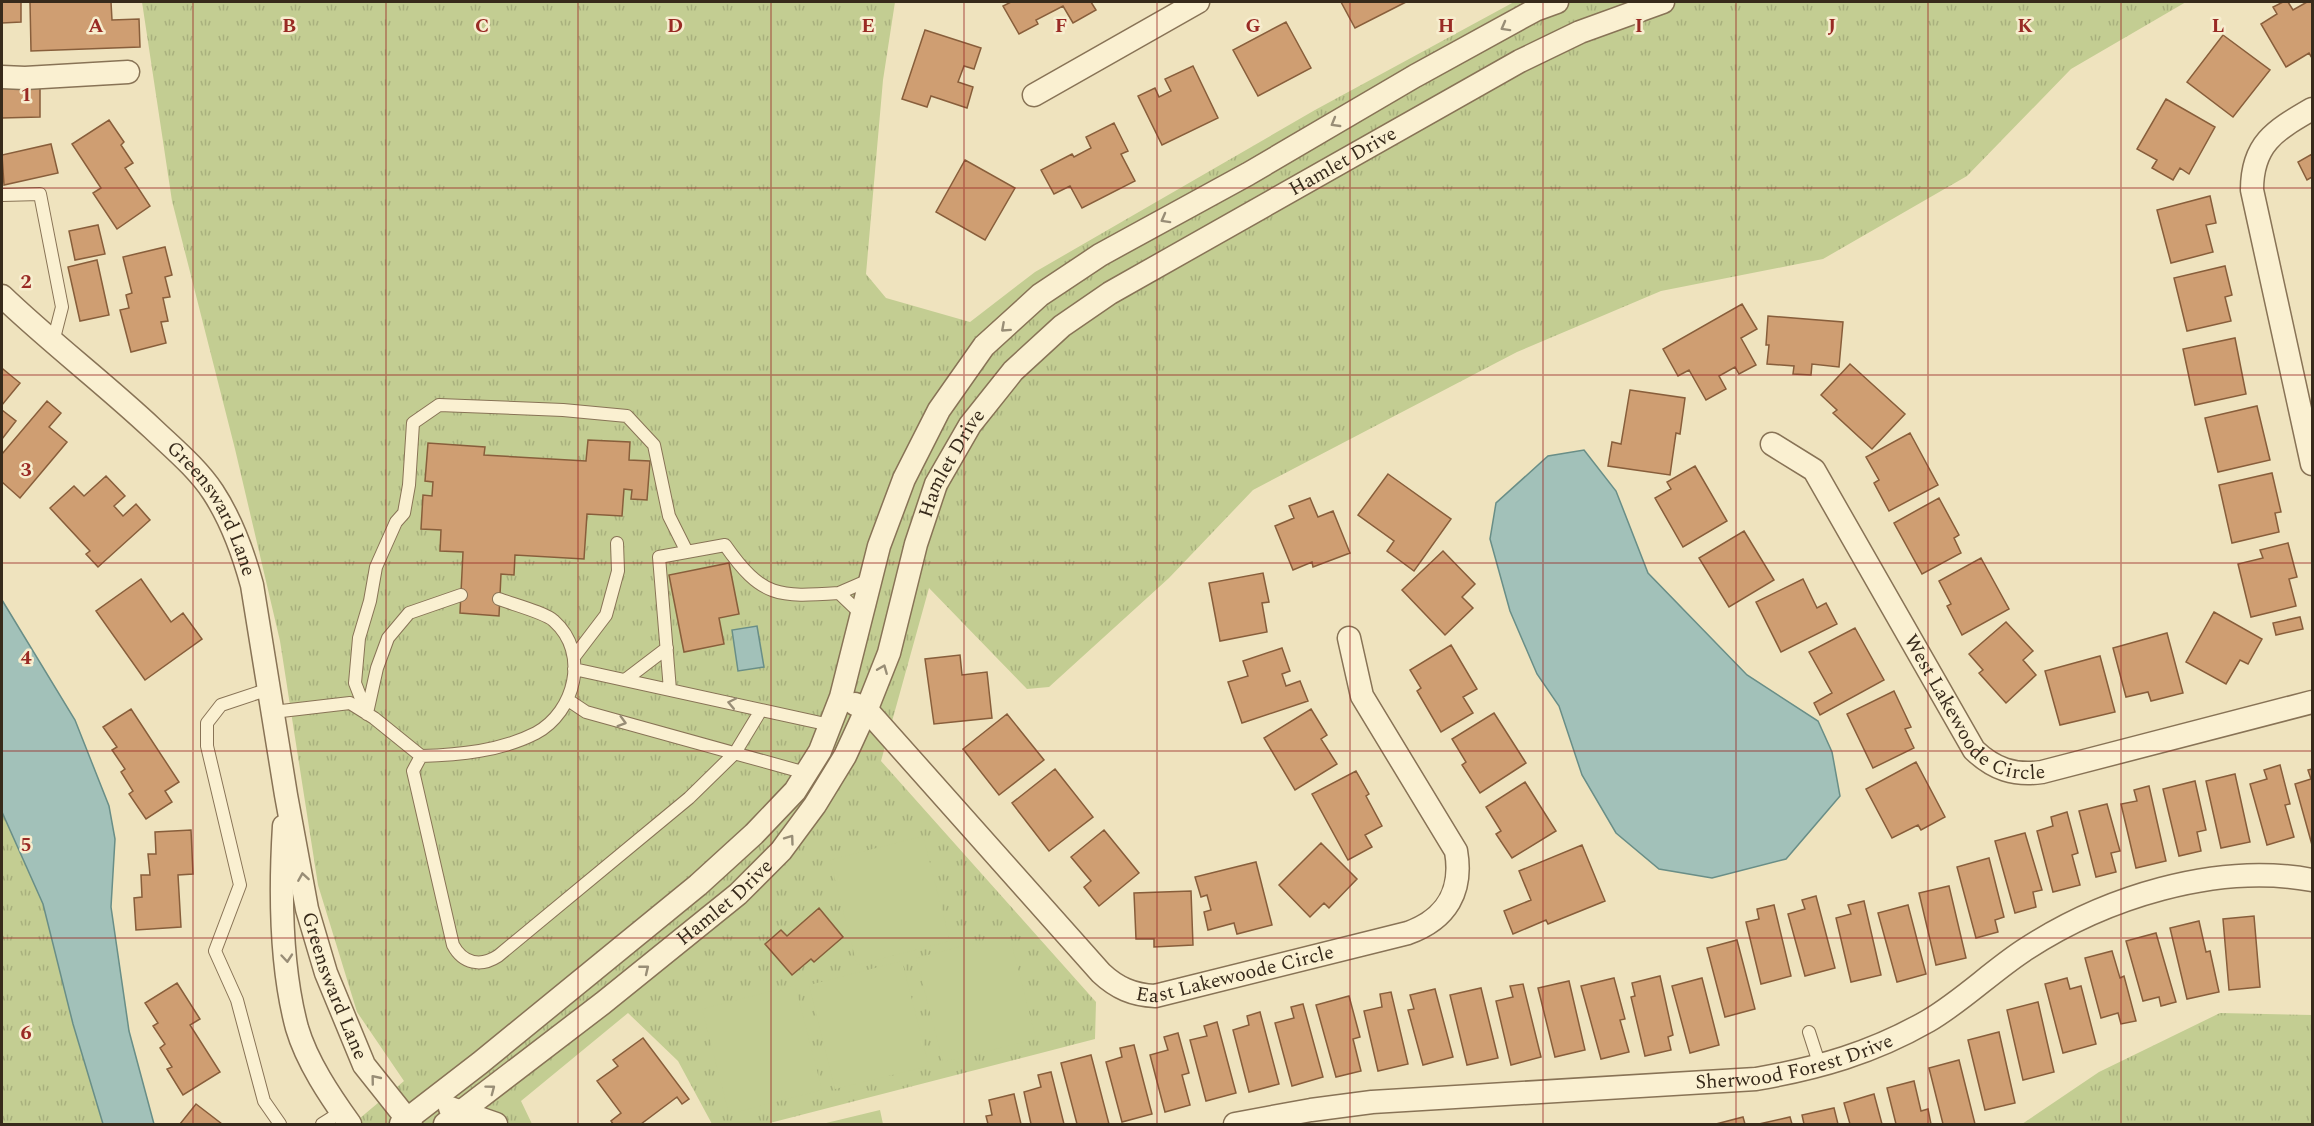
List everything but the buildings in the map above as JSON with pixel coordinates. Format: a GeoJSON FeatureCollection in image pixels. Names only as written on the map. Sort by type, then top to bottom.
{"type":"FeatureCollection","features":[{"type":"Feature","properties":{"kind":"street"},"geometry":{"type":"LineString","coordinates":[[1034,95],[1198,2]]}},
{"type":"Feature","properties":{"kind":"street","name":"Hamlet Drive"},"geometry":{"type":"LineString","coordinates":[[406,1123],[698,885],[762,826],[795,791],[820,751],[840,698],[869,580],[904,479],[939,410],[984,346],[1040,296],[1100,255],[1248,174],[1535,10],[1557,2]]}},
{"type":"Feature","properties":{"kind":"street","name":"Hamlet Drive"},"geometry":{"type":"LineString","coordinates":[[452,1118],[603,1003],[738,894],[781,851],[815,805],[845,756],[866,709],[889,653],[916,544],[936,484],[970,425],[1013,371],[1062,326],[1110,293],[1520,61],[1580,32],[1663,2]]}},
{"type":"Feature","properties":{"kind":"street"},"geometry":{"type":"LineString","coordinates":[[2,77],[25,78],[128,72]]}},
{"type":"Feature","properties":{"kind":"street"},"geometry":{"type":"LineString","coordinates":[[2313,109],[2272,134],[2262,146],[2255,160],[2252,175],[2252,190],[2313,464]]}},
{"type":"Feature","properties":{"kind":"street","name":"Greensward Lane"},"geometry":{"type":"LineString","coordinates":[[2,296],[53,342],[110,388],[191,464],[212,491],[230,520],[252,585],[307,909],[342,1017],[364,1065],[406,1123]]}},
{"type":"Feature","properties":{"kind":"street","name":"West Lakewoode Circle"},"geometry":{"type":"LineString","coordinates":[[1772,444],[1814,470],[1974,750],[1998,768],[2013,773],[2042,772],[2313,702]]}},
{"type":"Feature","properties":{"kind":"street","name":"East Lakewoode Circle"},"geometry":{"type":"LineString","coordinates":[[840,698],[866,709],[1101,973],[1125,991],[1155,996],[1408,933],[1435,920],[1453,895],[1458,873],[1456,851],[1362,696],[1349,638]]}},
{"type":"Feature","properties":{"kind":"street","name":"Greensward Lane"},"geometry":{"type":"LineString","coordinates":[[286,795],[281,873],[288,976],[298,1029],[315,1069],[345,1118]]}},
{"type":"Feature","properties":{"kind":"street","name":"Sherwood Forest Drive"},"geometry":{"type":"LineString","coordinates":[[1234,1125],[1311,1110],[1372,1102],[1756,1079],[1820,1066],[1854,1056],[1885,1043],[1929,1020],[1971,992],[2022,952],[2064,926],[2093,912],[2139,895],[2187,883],[2268,876],[2313,880]]}},
{"type":"Feature","properties":{"kind":"street"},"geometry":{"type":"LineString","coordinates":[[432,1101],[452,1118],[496,1125]]}},
{"type":"Feature","properties":{"kind":"lane"},"geometry":{"type":"LineString","coordinates":[[2,195],[40,194],[62,307],[53,342]]}},
{"type":"Feature","properties":{"kind":"lane"},"geometry":{"type":"LineString","coordinates":[[367,714],[355,683],[359,638],[370,601],[376,567],[396,522],[404,513],[409,485],[413,423],[440,405],[563,410],[627,416],[654,445],[669,516],[687,552]]}},
{"type":"Feature","properties":{"kind":"lane"},"geometry":{"type":"LineString","coordinates":[[574,663],[606,615],[618,571],[617,543]]}},
{"type":"Feature","properties":{"kind":"lane"},"geometry":{"type":"LineString","coordinates":[[670,690],[659,557],[725,545],[752,577],[770,591],[788,595],[839,593],[869,580]]}},
{"type":"Feature","properties":{"kind":"lane"},"geometry":{"type":"LineString","coordinates":[[839,593],[861,614]]}},
{"type":"Feature","properties":{"kind":"lane"},"geometry":{"type":"LineString","coordinates":[[367,714],[376,668],[388,638],[409,613],[461,595]]}},
{"type":"Feature","properties":{"kind":"lane"},"geometry":{"type":"LineString","coordinates":[[273,712],[350,703],[421,756],[455,755],[515,742],[538,731],[556,718],[568,700],[574,679],[574,663],[567,637],[553,620],[500,599]]}},
{"type":"Feature","properties":{"kind":"lane"},"geometry":{"type":"LineString","coordinates":[[626,680],[667,648]]}},
{"type":"Feature","properties":{"kind":"lane"},"geometry":{"type":"LineString","coordinates":[[574,663],[626,680],[830,725]]}},
{"type":"Feature","properties":{"kind":"lane"},"geometry":{"type":"LineString","coordinates":[[269,689],[221,705],[207,723],[207,746],[240,885],[215,951],[237,1000],[264,1101],[280,1125]]}},
{"type":"Feature","properties":{"kind":"lane"},"geometry":{"type":"LineString","coordinates":[[568,700],[586,712],[806,773]]}},
{"type":"Feature","properties":{"kind":"lane"},"geometry":{"type":"LineString","coordinates":[[421,756],[412,771],[453,945],[464,959],[482,963],[498,956],[689,798],[735,753],[761,710]]}},
{"type":"Feature","properties":{"kind":"lane"},"geometry":{"type":"LineString","coordinates":[[1809,1032],[1820,1066]]}},
{"type":"Feature","properties":{"kind":"lane"},"geometry":{"type":"LineString","coordinates":[[322,1125],[345,1118]]}},
{"type":"Feature","properties":{"kind":"green space"},"geometry":{"type":"Polygon","coordinates":[[[142,2],[895,2],[883,80],[866,274],[886,298],[970,322],[1035,272],[1315,110],[1514,2],[2186,2],[2071,69],[1967,176],[1823,259],[1661,291],[1517,352],[1253,490],[1169,578],[1049,687],[1027,689],[929,588],[881,761],[1096,1002],[1095,1039],[766,1124],[712,1124],[678,1061],[628,1013],[521,1101],[532,1124],[353,1124],[404,1081],[357,1012],[318,885],[280,641],[235,449],[172,201],[142,2]]]}},
{"type":"Feature","properties":{"kind":"green space"},"geometry":{"type":"Polygon","coordinates":[[[2,600],[75,720],[109,806],[115,839],[111,907],[129,1031],[154,1124],[2,1124],[2,600]]]}},
{"type":"Feature","properties":{"kind":"green space"},"geometry":{"type":"Polygon","coordinates":[[[923,836],[950,941],[857,965],[830,860],[923,836]]]}},
{"type":"Feature","properties":{"kind":"green space"},"geometry":{"type":"Polygon","coordinates":[[[1009,934],[1036,1039],[943,1062],[916,958],[1009,934]]]}},
{"type":"Feature","properties":{"kind":"green space"},"geometry":{"type":"Polygon","coordinates":[[[902,961],[929,1066],[835,1089],[809,985],[902,961]]]}},
{"type":"Feature","properties":{"kind":"green space"},"geometry":{"type":"Polygon","coordinates":[[[795,985],[822,1090],[729,1114],[702,1009],[795,985]]]}},
{"type":"Feature","properties":{"kind":"green space"},"geometry":{"type":"Polygon","coordinates":[[[2220,1013],[2312,1015],[2312,1124],[2022,1124],[2099,1072],[2220,1013]]]}},
{"type":"Feature","properties":{"kind":"green space"},"geometry":{"type":"Polygon","coordinates":[[[880,1110],[883,1124],[822,1124],[880,1110]]]}},
{"type":"Feature","properties":{"kind":"water"},"geometry":{"type":"Polygon","coordinates":[[[1584,450],[1616,491],[1648,573],[1747,675],[1818,721],[1832,752],[1840,796],[1786,859],[1712,878],[1659,869],[1616,833],[1582,775],[1559,706],[1537,674],[1510,611],[1490,539],[1496,503],[1548,456],[1584,450]]]}},
{"type":"Feature","properties":{"kind":"water"},"geometry":{"type":"Polygon","coordinates":[[[2,600],[75,720],[109,806],[115,839],[111,907],[129,1031],[154,1124],[103,1124],[73,1024],[43,904],[2,812],[2,600]]]}},
{"type":"Feature","properties":{"kind":"water"},"geometry":{"type":"Polygon","coordinates":[[[757,626],[764,667],[738,671],[732,630],[757,626]]]}}]}
